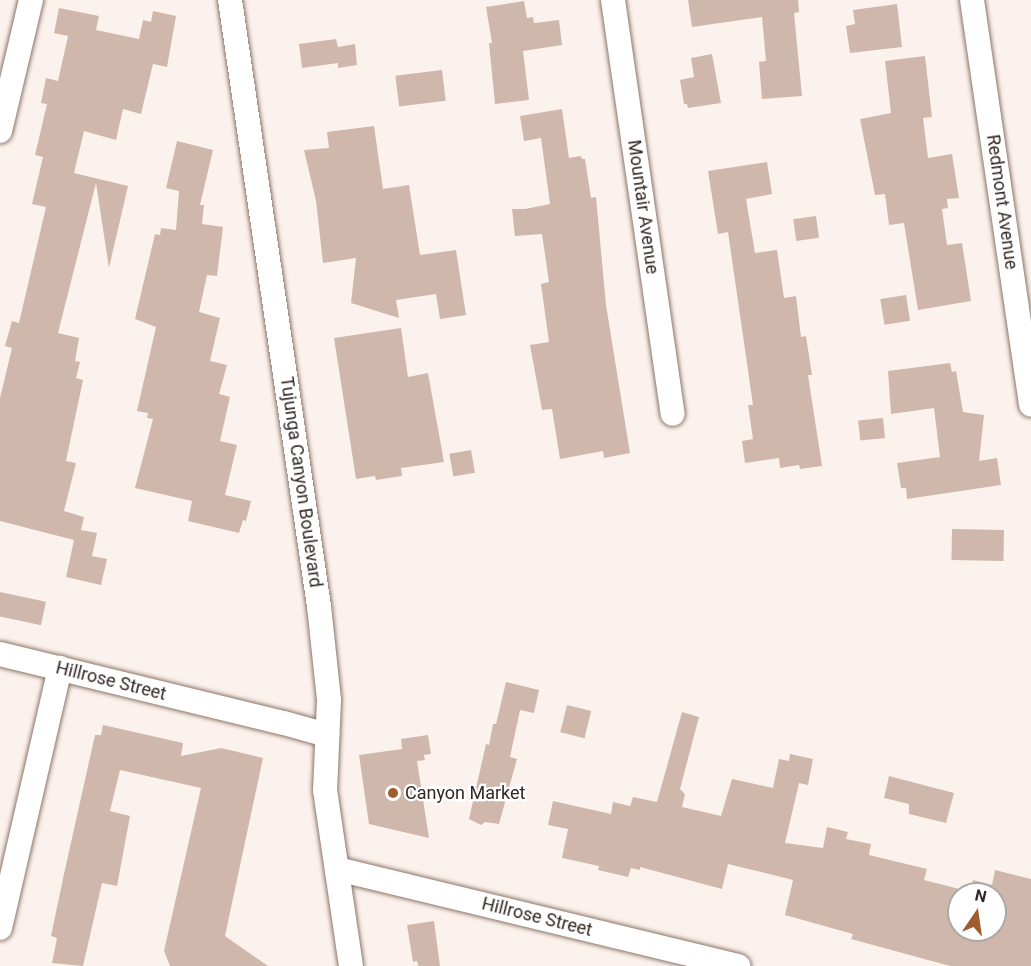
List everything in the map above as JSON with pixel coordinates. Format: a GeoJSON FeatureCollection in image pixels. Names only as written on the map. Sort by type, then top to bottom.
{"type":"FeatureCollection","features":[{"type":"Feature","properties":{"kind":"street"},"geometry":{"type":"LineString","coordinates":[[0,130],[31,0]]}},
{"type":"Feature","properties":{"kind":"street","name":"Tujunga Canyon Boulevard"},"geometry":{"type":"LineString","coordinates":[[230,0],[319,606],[329,700],[325,790],[351,966]]}},
{"type":"Feature","properties":{"kind":"street","name":"Mountair Avenue"},"geometry":{"type":"LineString","coordinates":[[613,0],[673,414]]}},
{"type":"Feature","properties":{"kind":"street","name":"Redmont Avenue"},"geometry":{"type":"LineString","coordinates":[[972,0],[1031,405]]}},
{"type":"Feature","properties":{"kind":"street","name":"Hillrose Street"},"geometry":{"type":"LineString","coordinates":[[0,654],[327,735]]}},
{"type":"Feature","properties":{"kind":"street"},"geometry":{"type":"LineString","coordinates":[[0,928],[60,668]]}},
{"type":"Feature","properties":{"kind":"street","name":"Hillrose Street"},"geometry":{"type":"LineString","coordinates":[[337,868],[645,955],[738,966]]}},
{"type":"Feature","properties":{"kind":"building"},"geometry":{"type":"Polygon","coordinates":[[[688,0],[798,0],[799,12],[794,13],[802,96],[762,99],[759,62],[766,61],[762,17],[692,27],[688,0]]]}},
{"type":"Feature","properties":{"kind":"building"},"geometry":{"type":"Polygon","coordinates":[[[524,1],[527,18],[533,17],[534,23],[559,20],[562,45],[523,51],[529,100],[495,104],[489,43],[492,43],[486,7],[524,1]]]}},
{"type":"Feature","properties":{"kind":"building"},"geometry":{"type":"Polygon","coordinates":[[[897,4],[902,47],[850,53],[846,26],[855,24],[853,10],[897,4]]]}},
{"type":"Feature","properties":{"kind":"building"},"geometry":{"type":"Polygon","coordinates":[[[59,8],[99,16],[96,30],[139,39],[143,20],[151,22],[153,11],[176,16],[167,67],[153,64],[141,114],[123,109],[116,140],[84,131],[74,173],[128,186],[109,268],[96,183],[58,333],[79,338],[75,361],[80,362],[76,378],[83,380],[66,461],[76,463],[64,511],[84,517],[81,530],[97,533],[92,556],[107,559],[101,585],[66,577],[74,540],[0,521],[0,398],[12,348],[5,346],[12,321],[19,323],[46,207],[32,204],[43,157],[35,155],[47,104],[41,103],[46,78],[58,81],[68,36],[54,33],[59,8]]]}},
{"type":"Feature","properties":{"kind":"building"},"geometry":{"type":"Polygon","coordinates":[[[336,39],[338,47],[355,44],[357,65],[338,68],[338,63],[302,68],[299,44],[336,39]]]}},
{"type":"Feature","properties":{"kind":"building"},"geometry":{"type":"Polygon","coordinates":[[[712,54],[721,103],[688,108],[687,104],[684,104],[680,80],[694,77],[691,58],[712,54]]]}},
{"type":"Feature","properties":{"kind":"building"},"geometry":{"type":"Polygon","coordinates":[[[925,56],[932,117],[923,118],[928,158],[952,154],[959,198],[947,199],[948,208],[942,209],[947,245],[962,243],[971,301],[918,310],[904,223],[889,225],[885,194],[875,195],[860,119],[891,113],[885,61],[925,56]]]}},
{"type":"Feature","properties":{"kind":"building"},"geometry":{"type":"Polygon","coordinates":[[[442,70],[446,101],[399,106],[395,76],[442,70]]]}},
{"type":"Feature","properties":{"kind":"building"},"geometry":{"type":"Polygon","coordinates":[[[562,109],[569,158],[581,156],[585,159],[591,198],[596,197],[606,305],[630,453],[604,458],[603,451],[560,459],[552,409],[542,410],[530,345],[549,342],[541,284],[549,282],[542,234],[515,236],[512,209],[550,204],[541,138],[524,141],[520,116],[562,109]]]}},
{"type":"Feature","properties":{"kind":"building"},"geometry":{"type":"Polygon","coordinates":[[[374,126],[383,189],[409,185],[420,255],[456,250],[466,315],[440,319],[436,294],[396,300],[399,318],[351,303],[356,258],[323,263],[316,201],[304,150],[329,148],[327,132],[374,126]]]}},
{"type":"Feature","properties":{"kind":"building"},"geometry":{"type":"Polygon","coordinates":[[[177,141],[213,150],[200,205],[204,205],[202,224],[223,227],[217,276],[207,275],[199,312],[220,318],[210,361],[227,365],[219,394],[230,397],[220,441],[237,445],[225,495],[251,501],[246,521],[243,520],[239,533],[188,521],[192,501],[135,488],[153,419],[147,418],[148,413],[137,411],[156,327],[135,319],[155,234],[160,235],[161,228],[176,230],[179,191],[166,188],[177,141]]]}},
{"type":"Feature","properties":{"kind":"building"},"geometry":{"type":"Polygon","coordinates":[[[767,162],[772,194],[746,199],[755,253],[777,250],[784,298],[796,296],[801,337],[806,336],[812,375],[808,375],[822,466],[800,469],[799,465],[780,468],[779,458],[745,463],[742,441],[753,439],[748,405],[753,405],[728,232],[718,234],[708,171],[767,162]]]}},
{"type":"Feature","properties":{"kind":"building"},"geometry":{"type":"Polygon","coordinates":[[[816,216],[819,238],[796,241],[793,219],[816,216]]]}},
{"type":"Feature","properties":{"kind":"building"},"geometry":{"type":"Polygon","coordinates":[[[906,295],[910,321],[884,325],[880,299],[906,295]]]}},
{"type":"Feature","properties":{"kind":"building"},"geometry":{"type":"Polygon","coordinates":[[[401,328],[408,377],[428,373],[444,462],[401,468],[402,476],[376,480],[375,476],[356,479],[334,338],[401,328]]]}},
{"type":"Feature","properties":{"kind":"building"},"geometry":{"type":"Polygon","coordinates":[[[950,363],[952,372],[956,371],[963,412],[984,415],[979,461],[997,458],[1001,485],[907,499],[906,488],[901,488],[897,463],[940,457],[934,408],[891,414],[888,371],[950,363]]]}},
{"type":"Feature","properties":{"kind":"building"},"geometry":{"type":"Polygon","coordinates":[[[883,418],[885,438],[860,441],[858,421],[883,418]]]}},
{"type":"Feature","properties":{"kind":"building"},"geometry":{"type":"Polygon","coordinates":[[[471,450],[475,473],[453,476],[449,454],[471,450]]]}},
{"type":"Feature","properties":{"kind":"building"},"geometry":{"type":"Polygon","coordinates":[[[952,529],[1004,530],[1003,561],[951,560],[952,529]]]}},
{"type":"Feature","properties":{"kind":"building"},"geometry":{"type":"Polygon","coordinates":[[[0,592],[46,602],[41,625],[0,617],[0,592]]]}},
{"type":"Feature","properties":{"kind":"building"},"geometry":{"type":"Polygon","coordinates":[[[506,682],[539,690],[534,713],[520,710],[510,757],[517,759],[499,824],[485,822],[481,825],[469,819],[486,744],[489,745],[493,724],[496,724],[506,682]]]}},
{"type":"Feature","properties":{"kind":"building"},"geometry":{"type":"Polygon","coordinates":[[[567,705],[591,711],[584,738],[560,732],[567,705]]]}},
{"type":"Feature","properties":{"kind":"building"},"geometry":{"type":"Polygon","coordinates":[[[682,712],[699,717],[680,789],[685,794],[682,807],[721,816],[732,779],[773,788],[779,759],[789,761],[790,754],[813,759],[808,785],[799,783],[785,843],[823,848],[827,827],[848,832],[846,839],[871,844],[869,855],[927,869],[924,880],[947,886],[947,942],[1007,942],[1007,882],[993,882],[995,870],[1031,879],[1031,966],[950,966],[851,939],[853,934],[785,915],[793,880],[728,864],[722,889],[640,867],[640,870],[631,868],[628,877],[598,870],[599,866],[562,858],[568,829],[548,825],[553,801],[611,814],[613,802],[630,806],[633,797],[657,802],[682,712]]]}},
{"type":"Feature","properties":{"kind":"building"},"geometry":{"type":"Polygon","coordinates":[[[103,725],[183,743],[181,756],[221,748],[263,758],[225,936],[268,966],[170,966],[164,951],[201,788],[120,770],[110,811],[130,816],[117,886],[102,883],[83,966],[52,963],[57,938],[51,936],[64,874],[95,735],[101,735],[103,725]]]}},
{"type":"Feature","properties":{"kind":"building","name":"Canyon Market"},"geometry":{"type":"Polygon","coordinates":[[[428,735],[431,754],[424,755],[425,760],[417,761],[429,838],[369,824],[359,755],[402,749],[401,739],[428,735]]]}},
{"type":"Feature","properties":{"kind":"building"},"geometry":{"type":"Polygon","coordinates":[[[889,776],[954,793],[946,823],[909,814],[909,804],[884,798],[889,776]]]}},
{"type":"Feature","properties":{"kind":"building"},"geometry":{"type":"Polygon","coordinates":[[[434,921],[440,966],[418,966],[417,961],[413,962],[407,925],[434,921]]]}},
{"type":"Feature","properties":{"kind":"place","name":"Canyon Market"},"geometry":{"type":"Point","coordinates":[393,793]}}]}
